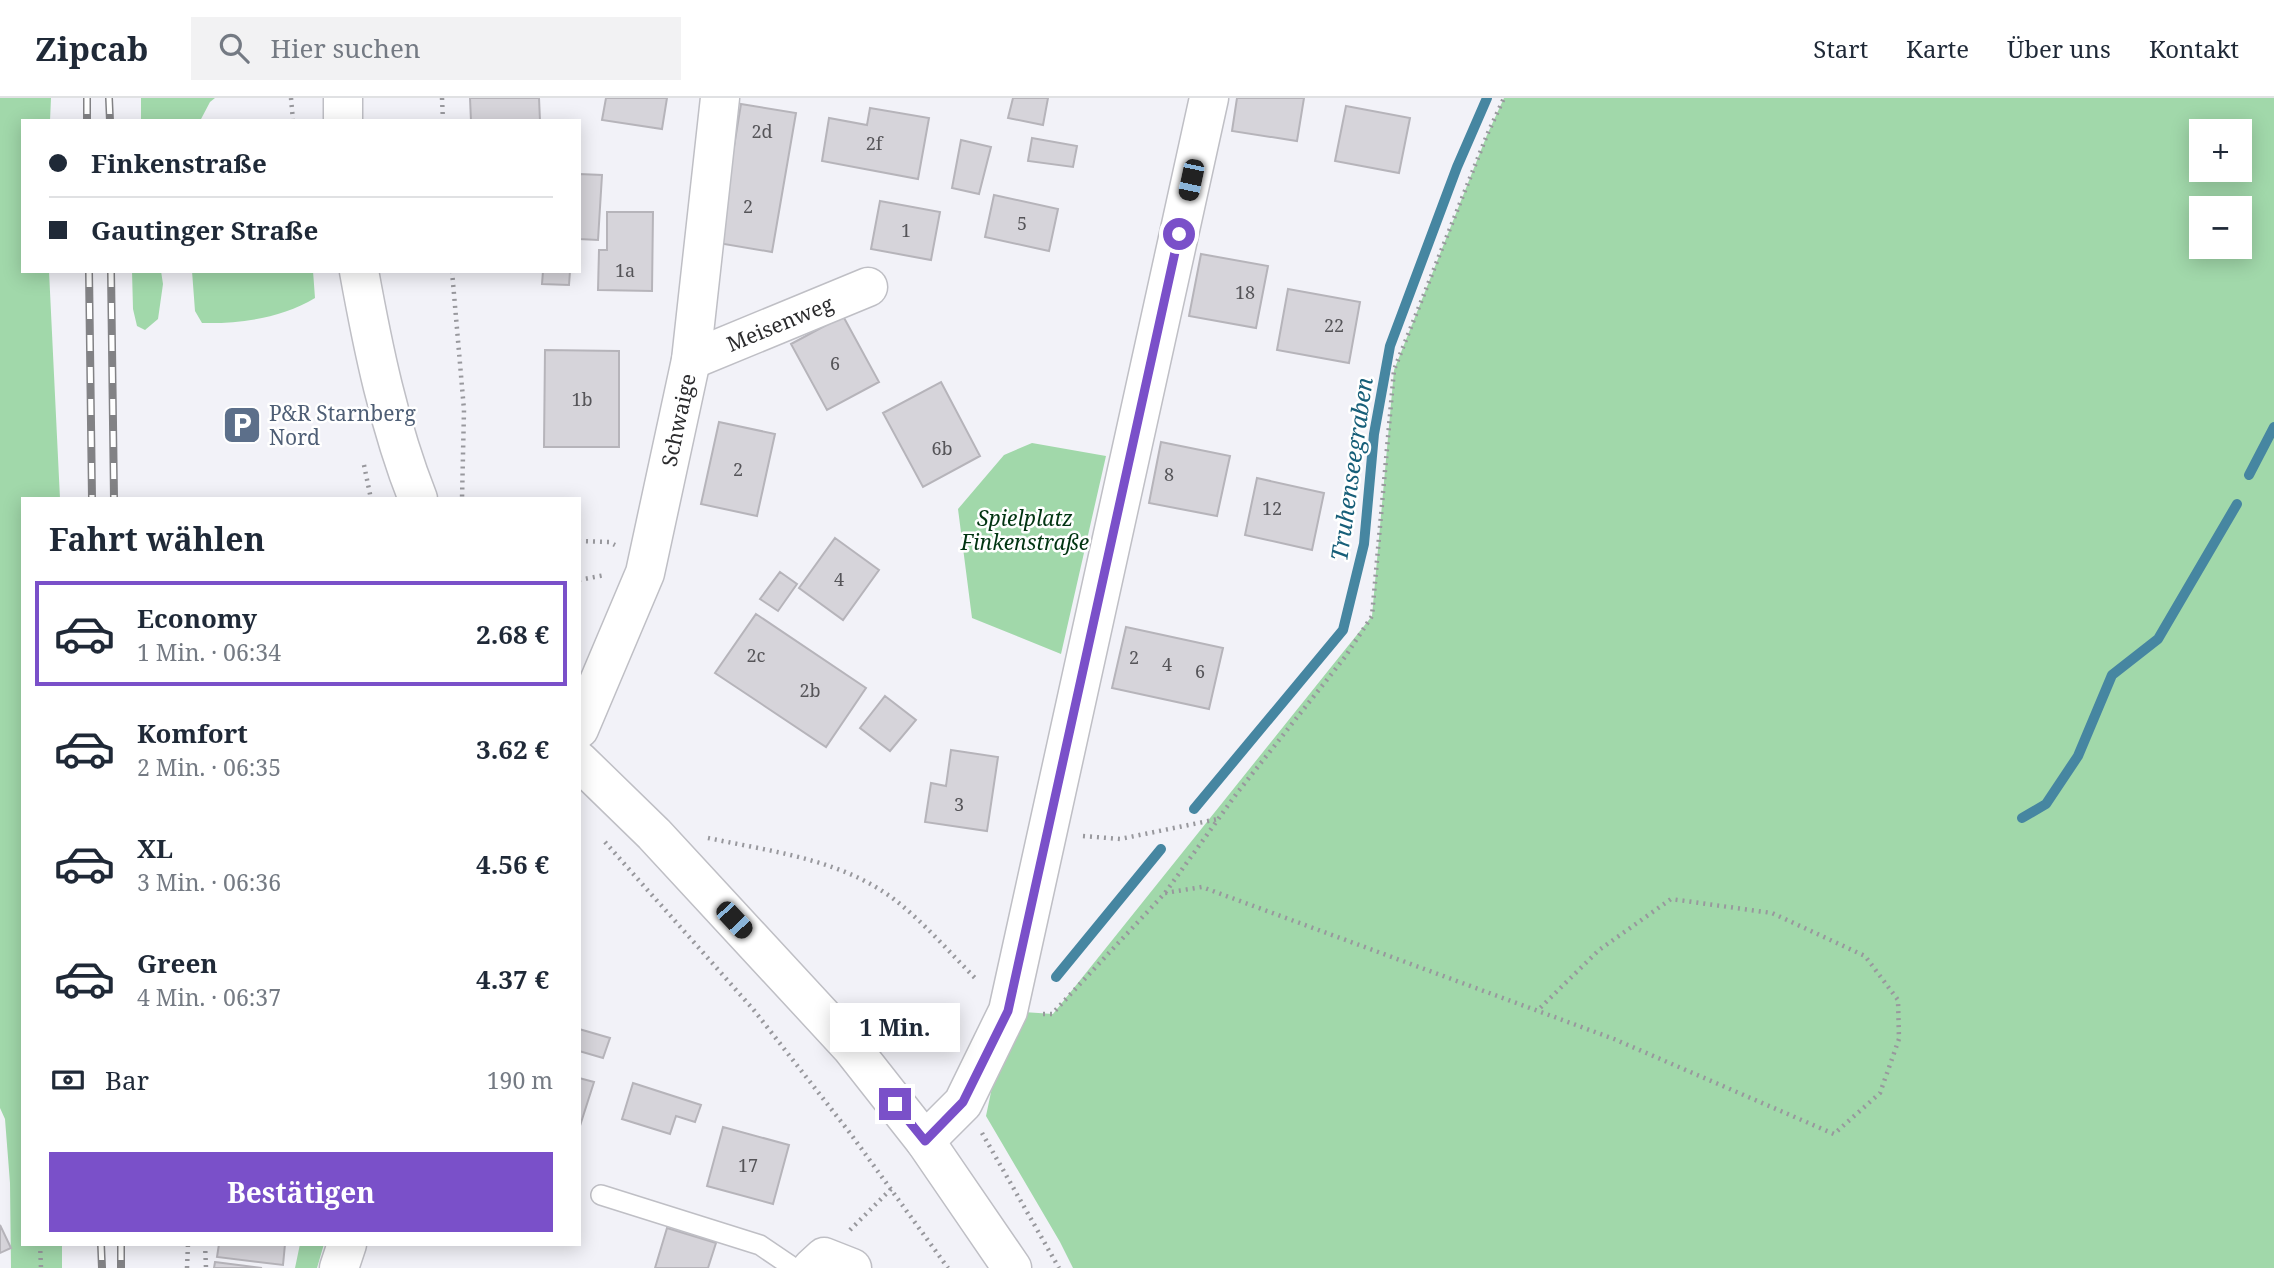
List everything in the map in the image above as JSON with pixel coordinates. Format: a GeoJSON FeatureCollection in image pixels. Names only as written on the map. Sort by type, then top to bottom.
{"type":"FeatureCollection","features":[{"type":"Feature","properties":{"kind":"street"},"geometry":{"type":"LineString","coordinates":[[342,98],[343,119]]}},
{"type":"Feature","properties":{"kind":"street","name":"Schwaige"},"geometry":{"type":"LineString","coordinates":[[581,724],[645,573],[691,360],[720,98]]}},
{"type":"Feature","properties":{"kind":"street"},"geometry":{"type":"LineString","coordinates":[[925,1141],[963,1102],[1008,1011],[1209,98]]}},
{"type":"Feature","properties":{"kind":"street"},"geometry":{"type":"LineString","coordinates":[[359,273],[373,349],[392,422],[417,497]]}},
{"type":"Feature","properties":{"kind":"street","name":"Meisenweg"},"geometry":{"type":"LineString","coordinates":[[691,360],[868,287]]}},
{"type":"Feature","properties":{"kind":"street"},"geometry":{"type":"LineString","coordinates":[[581,763],[654,834],[851,1047],[925,1141],[1012,1268]]}},
{"type":"Feature","properties":{"kind":"street"},"geometry":{"type":"LineString","coordinates":[[339,1268],[345,1246]]}},
{"type":"Feature","properties":{"kind":"lane"},"geometry":{"type":"LineString","coordinates":[[601,1195],[820,1265]]}},
{"type":"Feature","properties":{"kind":"path"},"geometry":{"type":"LineString","coordinates":[[291,98],[293,119]]}},
{"type":"Feature","properties":{"kind":"path"},"geometry":{"type":"LineString","coordinates":[[442,98],[443,119]]}},
{"type":"Feature","properties":{"kind":"path"},"geometry":{"type":"LineString","coordinates":[[698,836],[813,860],[866,881],[900,904],[1008,1011],[1052,1014],[1165,893],[1218,819],[1345,657],[1372,616],[1394,370],[1504,98]]}},
{"type":"Feature","properties":{"kind":"path"},"geometry":{"type":"LineString","coordinates":[[452,273],[464,410],[462,497]]}},
{"type":"Feature","properties":{"kind":"path"},"geometry":{"type":"LineString","coordinates":[[1047,834],[1120,838],[1218,819]]}},
{"type":"Feature","properties":{"kind":"path"},"geometry":{"type":"LineString","coordinates":[[603,840],[753,1009],[892,1188],[947,1268]]}},
{"type":"Feature","properties":{"kind":"path"},"geometry":{"type":"LineString","coordinates":[[1165,893],[1202,887],[1537,1011],[1614,1039],[1834,1134],[1880,1093],[1899,1039],[1898,1000],[1865,956],[1772,913],[1671,900],[1599,950],[1537,1011]]}},
{"type":"Feature","properties":{"kind":"path"},"geometry":{"type":"LineString","coordinates":[[963,1102],[1059,1268]]}},
{"type":"Feature","properties":{"kind":"path"},"geometry":{"type":"LineString","coordinates":[[820,1265],[892,1188]]}},
{"type":"Feature","properties":{"kind":"path"},"geometry":{"type":"LineString","coordinates":[[40,1246],[41,1268]]}},
{"type":"Feature","properties":{"kind":"path"},"geometry":{"type":"LineString","coordinates":[[187,1268],[188,1246]]}},
{"type":"Feature","properties":{"kind":"path"},"geometry":{"type":"LineString","coordinates":[[205,1246],[206,1268]]}},
{"type":"Feature","properties":{"kind":"green space"},"geometry":{"type":"Polygon","coordinates":[[[0,98],[51,98],[50,119],[21,119],[21,273],[49,273],[60,497],[21,497],[21,1246],[62,1246],[62,1268],[11,1268],[10,1183],[5,1119],[0,1108],[0,98]]]}},
{"type":"Feature","properties":{"kind":"green space"},"geometry":{"type":"Polygon","coordinates":[[[141,98],[215,98],[201,119],[141,119],[141,98]]]}},
{"type":"Feature","properties":{"kind":"green space"},"geometry":{"type":"Polygon","coordinates":[[[1504,98],[2274,98],[2274,1268],[1073,1268],[986,1116],[1008,1011],[1053,1014],[1372,616],[1394,370],[1504,98]]]}},
{"type":"Feature","properties":{"kind":"green space"},"geometry":{"type":"Polygon","coordinates":[[[132,273],[161,273],[163,284],[158,319],[145,330],[137,326],[133,309],[132,273]]]}},
{"type":"Feature","properties":{"kind":"green space"},"geometry":{"type":"Polygon","coordinates":[[[192,273],[313,273],[315,298],[275,315],[231,322],[202,323],[195,311],[192,273]]]}},
{"type":"Feature","properties":{"kind":"green space","name":"Spielplatz Finkenstraße"},"geometry":{"type":"Polygon","coordinates":[[[1032,443],[1106,456],[1061,654],[972,618],[958,509],[1004,455],[1032,443]]]}},
{"type":"Feature","properties":{"kind":"green space"},"geometry":{"type":"Polygon","coordinates":[[[300,1246],[323,1246],[317,1268],[295,1268],[300,1246]]]}},
{"type":"Feature","properties":{"kind":"building"},"geometry":{"type":"Polygon","coordinates":[[[470,98],[539,98],[540,119],[471,119],[470,98]]]}},
{"type":"Feature","properties":{"kind":"building"},"geometry":{"type":"Polygon","coordinates":[[[606,98],[667,98],[662,129],[602,120],[606,98]]]}},
{"type":"Feature","properties":{"kind":"building"},"geometry":{"type":"Polygon","coordinates":[[[1013,98],[1048,98],[1043,125],[1008,118],[1013,98]]]}},
{"type":"Feature","properties":{"kind":"building"},"geometry":{"type":"Polygon","coordinates":[[[1237,98],[1304,98],[1297,141],[1232,131],[1237,98]]]}},
{"type":"Feature","properties":{"kind":"building"},"geometry":{"type":"Polygon","coordinates":[[[741,104],[796,113],[772,252],[718,243],[741,104]]]}},
{"type":"Feature","properties":{"kind":"building"},"geometry":{"type":"Polygon","coordinates":[[[1346,106],[1410,118],[1399,173],[1335,161],[1346,106]]]}},
{"type":"Feature","properties":{"kind":"building"},"geometry":{"type":"Polygon","coordinates":[[[870,108],[929,118],[918,179],[822,161],[829,118],[867,125],[870,108]]]}},
{"type":"Feature","properties":{"kind":"building"},"geometry":{"type":"Polygon","coordinates":[[[1032,138],[1077,146],[1073,167],[1028,161],[1032,138]]]}},
{"type":"Feature","properties":{"kind":"building"},"geometry":{"type":"Polygon","coordinates":[[[961,140],[991,147],[979,194],[952,188],[961,140]]]}},
{"type":"Feature","properties":{"kind":"building"},"geometry":{"type":"Polygon","coordinates":[[[581,174],[602,175],[598,240],[581,239],[581,174]]]}},
{"type":"Feature","properties":{"kind":"building"},"geometry":{"type":"Polygon","coordinates":[[[994,195],[1058,209],[1049,251],[985,237],[994,195]]]}},
{"type":"Feature","properties":{"kind":"building"},"geometry":{"type":"Polygon","coordinates":[[[880,201],[940,212],[931,260],[871,249],[880,201]]]}},
{"type":"Feature","properties":{"kind":"building"},"geometry":{"type":"Polygon","coordinates":[[[607,212],[653,212],[652,291],[598,290],[599,250],[607,250],[607,212]]]}},
{"type":"Feature","properties":{"kind":"building"},"geometry":{"type":"Polygon","coordinates":[[[1201,254],[1268,266],[1256,328],[1189,316],[1201,254]]]}},
{"type":"Feature","properties":{"kind":"building"},"geometry":{"type":"Polygon","coordinates":[[[543,273],[570,273],[569,285],[542,284],[543,273]]]}},
{"type":"Feature","properties":{"kind":"building"},"geometry":{"type":"Polygon","coordinates":[[[1288,289],[1360,302],[1349,363],[1277,350],[1288,289]]]}},
{"type":"Feature","properties":{"kind":"building"},"geometry":{"type":"Polygon","coordinates":[[[843,316],[879,382],[827,410],[791,344],[843,316]]]}},
{"type":"Feature","properties":{"kind":"building"},"geometry":{"type":"Polygon","coordinates":[[[545,350],[619,351],[619,447],[544,447],[545,350]]]}},
{"type":"Feature","properties":{"kind":"building"},"geometry":{"type":"Polygon","coordinates":[[[941,382],[980,456],[923,487],[883,413],[941,382]]]}},
{"type":"Feature","properties":{"kind":"building"},"geometry":{"type":"Polygon","coordinates":[[[719,422],[775,434],[757,516],[701,504],[719,422]]]}},
{"type":"Feature","properties":{"kind":"building"},"geometry":{"type":"Polygon","coordinates":[[[1161,442],[1230,456],[1217,516],[1149,503],[1161,442]]]}},
{"type":"Feature","properties":{"kind":"building"},"geometry":{"type":"Polygon","coordinates":[[[1257,478],[1324,493],[1312,550],[1245,535],[1257,478]]]}},
{"type":"Feature","properties":{"kind":"building"},"geometry":{"type":"Polygon","coordinates":[[[835,538],[879,570],[843,620],[799,588],[835,538]]]}},
{"type":"Feature","properties":{"kind":"building"},"geometry":{"type":"Polygon","coordinates":[[[780,572],[797,584],[778,611],[760,599],[780,572]]]}},
{"type":"Feature","properties":{"kind":"building"},"geometry":{"type":"Polygon","coordinates":[[[756,614],[866,688],[826,747],[715,673],[756,614]]]}},
{"type":"Feature","properties":{"kind":"building"},"geometry":{"type":"Polygon","coordinates":[[[1126,627],[1223,648],[1209,709],[1112,688],[1126,627]]]}},
{"type":"Feature","properties":{"kind":"building"},"geometry":{"type":"Polygon","coordinates":[[[885,696],[916,720],[890,751],[860,728],[885,696]]]}},
{"type":"Feature","properties":{"kind":"building"},"geometry":{"type":"Polygon","coordinates":[[[951,750],[998,757],[987,831],[925,822],[931,783],[946,786],[951,750]]]}},
{"type":"Feature","properties":{"kind":"building"},"geometry":{"type":"Polygon","coordinates":[[[581,1030],[610,1038],[603,1058],[581,1052],[581,1030]]]}},
{"type":"Feature","properties":{"kind":"building"},"geometry":{"type":"Polygon","coordinates":[[[581,1079],[594,1082],[581,1123],[581,1079]]]}},
{"type":"Feature","properties":{"kind":"building"},"geometry":{"type":"Polygon","coordinates":[[[633,1083],[701,1105],[695,1122],[676,1116],[670,1134],[622,1119],[633,1083]]]}},
{"type":"Feature","properties":{"kind":"building"},"geometry":{"type":"Polygon","coordinates":[[[723,1127],[789,1145],[773,1204],[707,1186],[723,1127]]]}},
{"type":"Feature","properties":{"kind":"building"},"geometry":{"type":"Polygon","coordinates":[[[0,1225],[11,1248],[0,1253],[0,1225]]]}},
{"type":"Feature","properties":{"kind":"building"},"geometry":{"type":"Polygon","coordinates":[[[667,1228],[716,1243],[708,1268],[655,1268],[667,1228]]]}},
{"type":"Feature","properties":{"kind":"building"},"geometry":{"type":"Polygon","coordinates":[[[219,1246],[285,1246],[283,1265],[217,1257],[219,1246]]]}},
{"type":"Feature","properties":{"kind":"building"},"geometry":{"type":"Polygon","coordinates":[[[215,1262],[262,1268],[214,1268],[215,1262]]]}},
{"type":"Feature","properties":{"kind":"waterway","name":"Truhenseegraben"},"geometry":{"type":"LineString","coordinates":[[1194,809],[1343,630],[1364,544],[1374,434],[1390,346],[1457,167],[1487,98]]}},
{"type":"Feature","properties":{"kind":"waterway"},"geometry":{"type":"LineString","coordinates":[[2249,475],[2274,427]]}},
{"type":"Feature","properties":{"kind":"waterway"},"geometry":{"type":"LineString","coordinates":[[2022,818],[2046,804],[2078,756],[2112,675],[2158,639],[2237,504]]}},
{"type":"Feature","properties":{"kind":"waterway"},"geometry":{"type":"LineString","coordinates":[[1056,977],[1161,849]]}},
{"type":"Feature","properties":{"kind":"railway"},"geometry":{"type":"LineString","coordinates":[[87,98],[87,119]]}},
{"type":"Feature","properties":{"kind":"railway"},"geometry":{"type":"LineString","coordinates":[[109,98],[110,119]]}},
{"type":"Feature","properties":{"kind":"railway"},"geometry":{"type":"LineString","coordinates":[[89,273],[92,497]]}},
{"type":"Feature","properties":{"kind":"railway"},"geometry":{"type":"LineString","coordinates":[[111,273],[114,497]]}},
{"type":"Feature","properties":{"kind":"railway"},"geometry":{"type":"LineString","coordinates":[[101,1246],[102,1268]]}},
{"type":"Feature","properties":{"kind":"railway"},"geometry":{"type":"LineString","coordinates":[[121,1246],[121,1268]]}},
{"type":"Feature","properties":{"kind":"place","name":"P&R Starnberg Nord"},"geometry":{"type":"Point","coordinates":[242,425]}},
{"type":"Feature","properties":{"kind":"route"},"geometry":{"type":"LineString","coordinates":[[895,1104],[925,1141],[963,1102],[1008,1011],[1179,234]]}}]}
